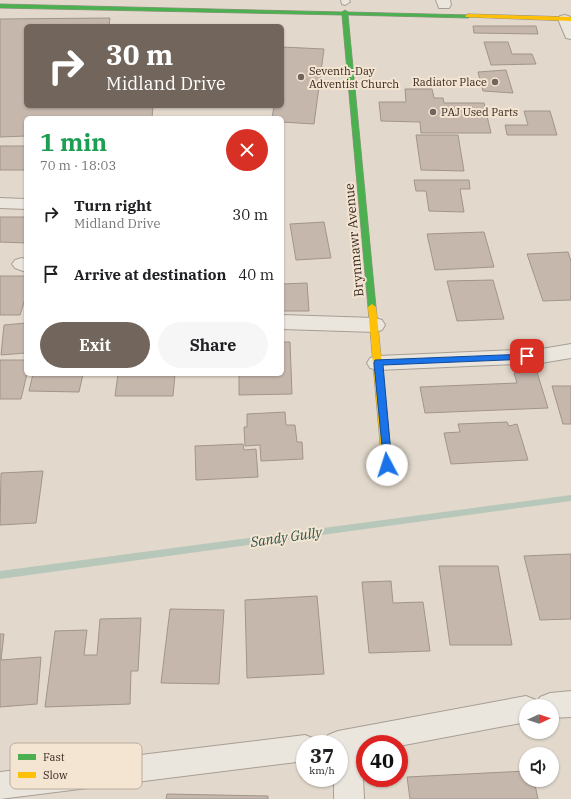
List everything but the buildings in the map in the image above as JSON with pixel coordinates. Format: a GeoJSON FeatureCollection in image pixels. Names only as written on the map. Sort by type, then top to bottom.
{"type":"FeatureCollection","features":[{"type":"Feature","properties":{"kind":"street"},"geometry":{"type":"LineString","coordinates":[[0,6],[345,12],[568,19],[571,35]]}},
{"type":"Feature","properties":{"kind":"street","name":"Brynmawr Avenue"},"geometry":{"type":"LineString","coordinates":[[345,12],[387,465]]}},
{"type":"Feature","properties":{"kind":"street"},"geometry":{"type":"LineString","coordinates":[[0,203],[24,204]]}},
{"type":"Feature","properties":{"kind":"street"},"geometry":{"type":"LineString","coordinates":[[284,322],[375,324]]}},
{"type":"Feature","properties":{"kind":"street"},"geometry":{"type":"LineString","coordinates":[[378,363],[542,356],[571,351]]}},
{"type":"Feature","properties":{"kind":"street"},"geometry":{"type":"LineString","coordinates":[[559,705],[571,704]]}},
{"type":"Feature","properties":{"kind":"street"},"geometry":{"type":"LineString","coordinates":[[348,742],[519,710]]}},
{"type":"Feature","properties":{"kind":"street"},"geometry":{"type":"LineString","coordinates":[[142,768],[296,749]]}},
{"type":"Feature","properties":{"kind":"street"},"geometry":{"type":"LineString","coordinates":[[0,786],[10,785]]}},
{"type":"Feature","properties":{"kind":"street"},"geometry":{"type":"LineString","coordinates":[[348,787],[349,799]]}},
{"type":"Feature","properties":{"kind":"waterway","name":"Sandy Gully"},"geometry":{"type":"LineString","coordinates":[[0,575],[571,498]]}},
{"type":"Feature","properties":{"kind":"traffic: fast"},"geometry":{"type":"LineString","coordinates":[[0,6],[468,16]]}},
{"type":"Feature","properties":{"kind":"traffic: fast"},"geometry":{"type":"LineString","coordinates":[[345,12],[372,307]]}},
{"type":"Feature","properties":{"kind":"traffic: slow"},"geometry":{"type":"LineString","coordinates":[[468,16],[571,19]]}},
{"type":"Feature","properties":{"kind":"traffic: slow"},"geometry":{"type":"LineString","coordinates":[[372,307],[387,465]]}},
{"type":"Feature","properties":{"kind":"place","name":"Seventh-Day Adventist Church"},"geometry":{"type":"Point","coordinates":[301,77]}},
{"type":"Feature","properties":{"kind":"place","name":"Radiator Place"},"geometry":{"type":"Point","coordinates":[495,82]}},
{"type":"Feature","properties":{"kind":"place","name":"PAJ Used Parts"},"geometry":{"type":"Point","coordinates":[433,112]}},
{"type":"Feature","properties":{"kind":"route"},"geometry":{"type":"LineString","coordinates":[[387,465],[378,363],[527,356]]}}]}
